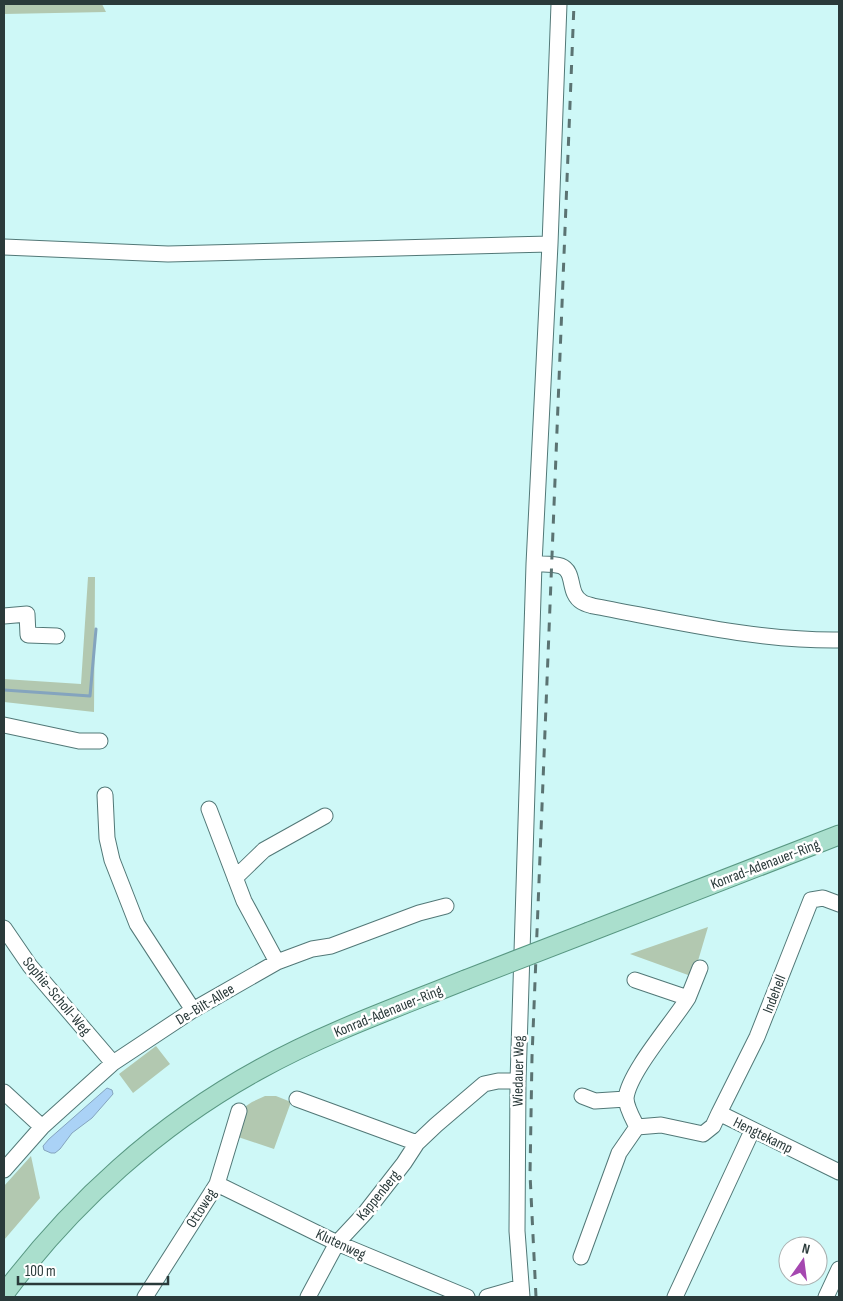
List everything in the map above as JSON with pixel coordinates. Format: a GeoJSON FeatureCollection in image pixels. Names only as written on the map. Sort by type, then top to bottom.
{"type":"FeatureCollection","features":[{"type":"Feature","properties":{"kind":"main road","name":"Konrad-Adenauer-Ring"},"geometry":{"type":"LineString","coordinates":[[4,1294],[40,1249],[94,1192],[147,1145],[200,1106],[261,1068],[319,1039],[465,980],[839,835]]}},
{"type":"Feature","properties":{"kind":"street","name":"Wiedauer Weg"},"geometry":{"type":"LineString","coordinates":[[522,1292],[517,1231],[518,1081],[534,564],[550,244],[559,4]]}},
{"type":"Feature","properties":{"kind":"street"},"geometry":{"type":"LineString","coordinates":[[4,247],[168,254],[550,244]]}},
{"type":"Feature","properties":{"kind":"street"},"geometry":{"type":"LineString","coordinates":[[534,564],[552,564],[564,567],[568,570],[575,596],[582,602],[593,606],[754,636],[839,640]]}},
{"type":"Feature","properties":{"kind":"street"},"geometry":{"type":"LineString","coordinates":[[4,616],[27,614],[28,634],[57,636]]}},
{"type":"Feature","properties":{"kind":"street"},"geometry":{"type":"LineString","coordinates":[[4,725],[79,742],[100,741]]}},
{"type":"Feature","properties":{"kind":"street"},"geometry":{"type":"LineString","coordinates":[[105,795],[107,838],[112,860],[136,924],[193,1010]]}},
{"type":"Feature","properties":{"kind":"street"},"geometry":{"type":"LineString","coordinates":[[210,809],[244,901],[276,962]]}},
{"type":"Feature","properties":{"kind":"street"},"geometry":{"type":"LineString","coordinates":[[235,878],[264,850],[325,816]]}},
{"type":"Feature","properties":{"kind":"street","name":"Indehell"},"geometry":{"type":"LineString","coordinates":[[719,1113],[757,1037],[811,900],[823,898],[839,904]]}},
{"type":"Feature","properties":{"kind":"street","name":"De-Bilt-Allee"},"geometry":{"type":"LineString","coordinates":[[4,1170],[42,1126],[112,1063],[193,1010],[276,962],[312,949],[331,946],[446,906]]}},
{"type":"Feature","properties":{"kind":"street","name":"Sophie-Scholl-Weg"},"geometry":{"type":"LineString","coordinates":[[4,928],[30,966],[76,1018],[112,1063]]}},
{"type":"Feature","properties":{"kind":"street"},"geometry":{"type":"LineString","coordinates":[[582,1257],[619,1153],[637,1127],[626,1099],[631,1084],[639,1068],[677,1017],[688,998],[700,968]]}},
{"type":"Feature","properties":{"kind":"street"},"geometry":{"type":"LineString","coordinates":[[634,980],[688,998]]}},
{"type":"Feature","properties":{"kind":"street","name":"Kappenberg"},"geometry":{"type":"LineString","coordinates":[[308,1297],[337,1243],[365,1213],[417,1143],[436,1124],[484,1084],[498,1081],[518,1081]]}},
{"type":"Feature","properties":{"kind":"street"},"geometry":{"type":"LineString","coordinates":[[4,1092],[42,1126]]}},
{"type":"Feature","properties":{"kind":"street"},"geometry":{"type":"LineString","coordinates":[[582,1096],[595,1101],[626,1099]]}},
{"type":"Feature","properties":{"kind":"street"},"geometry":{"type":"LineString","coordinates":[[298,1099],[417,1143]]}},
{"type":"Feature","properties":{"kind":"street","name":"Ottoweg"},"geometry":{"type":"LineString","coordinates":[[145,1297],[217,1184],[239,1111]]}},
{"type":"Feature","properties":{"kind":"street","name":"Hengtekamp"},"geometry":{"type":"LineString","coordinates":[[637,1127],[661,1124],[702,1134],[713,1126],[719,1113],[752,1131],[839,1172]]}},
{"type":"Feature","properties":{"kind":"street"},"geometry":{"type":"LineString","coordinates":[[675,1297],[752,1131]]}},
{"type":"Feature","properties":{"kind":"street","name":"Klutenweg"},"geometry":{"type":"LineString","coordinates":[[217,1184],[337,1243],[457,1295]]}},
{"type":"Feature","properties":{"kind":"street"},"geometry":{"type":"LineString","coordinates":[[826,1297],[839,1269]]}},
{"type":"Feature","properties":{"kind":"street"},"geometry":{"type":"LineString","coordinates":[[487,1297],[522,1292]]}},
{"type":"Feature","properties":{"kind":"green space"},"geometry":{"type":"Polygon","coordinates":[[[4,4],[102,4],[106,12],[4,14],[4,4]]]}},
{"type":"Feature","properties":{"kind":"green space"},"geometry":{"type":"Polygon","coordinates":[[[88,577],[95,577],[94,712],[4,702],[4,679],[81,684],[88,577]]]}},
{"type":"Feature","properties":{"kind":"green space"},"geometry":{"type":"Polygon","coordinates":[[[708,927],[695,971],[688,975],[630,954],[708,927]]]}},
{"type":"Feature","properties":{"kind":"green space"},"geometry":{"type":"Polygon","coordinates":[[[156,1046],[170,1064],[133,1093],[119,1074],[156,1046]]]}},
{"type":"Feature","properties":{"kind":"green space"},"geometry":{"type":"Polygon","coordinates":[[[265,1096],[276,1096],[291,1102],[274,1149],[235,1136],[243,1108],[265,1096]]]}},
{"type":"Feature","properties":{"kind":"green space"},"geometry":{"type":"Polygon","coordinates":[[[31,1156],[40,1198],[4,1240],[4,1186],[31,1156]]]}},
{"type":"Feature","properties":{"kind":"water"},"geometry":{"type":"Polygon","coordinates":[[[107,1088],[112,1090],[113,1094],[92,1118],[72,1133],[55,1153],[44,1150],[43,1146],[49,1139],[107,1088]]]}},
{"type":"Feature","properties":{"kind":"waterway"},"geometry":{"type":"LineString","coordinates":[[4,690],[90,696],[96,629]]}},
{"type":"Feature","properties":{"kind":"railway"},"geometry":{"type":"LineString","coordinates":[[536,1297],[530,1174],[532,1057],[574,4]]}}]}
